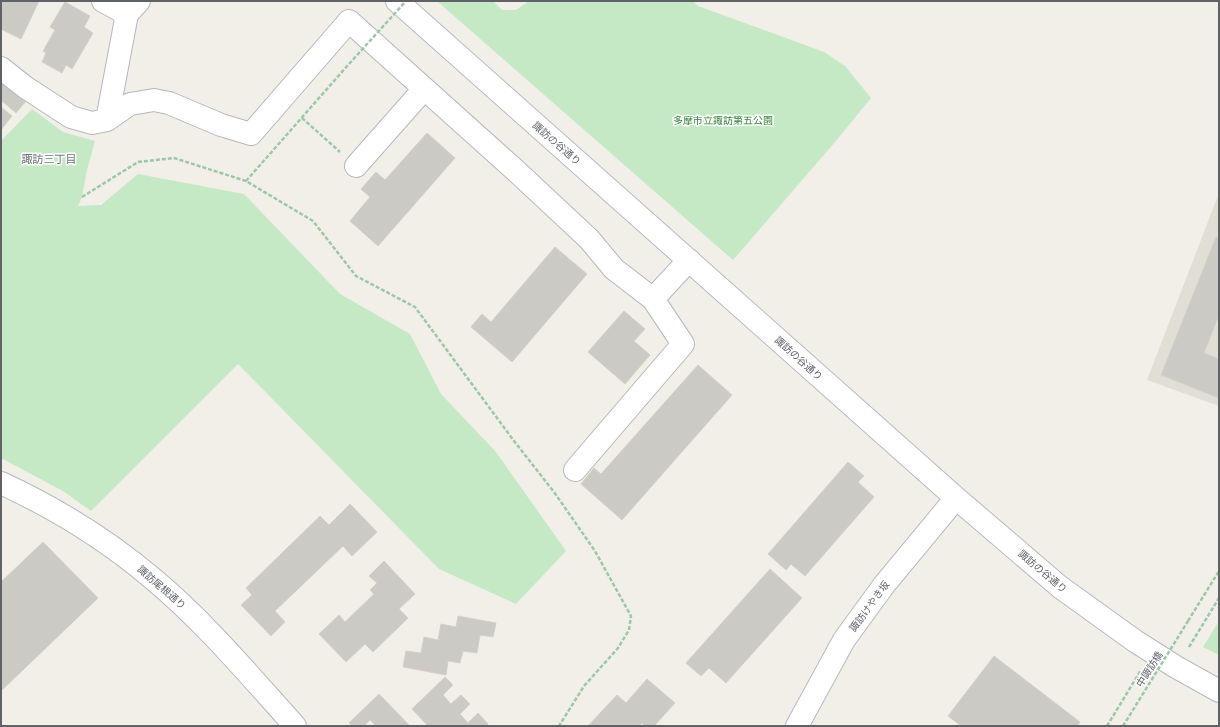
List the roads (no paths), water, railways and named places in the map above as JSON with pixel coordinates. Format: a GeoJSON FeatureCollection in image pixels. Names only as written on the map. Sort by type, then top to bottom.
{"type":"FeatureCollection","features":[{"type":"Feature","properties":{"kind":"street"},"geometry":{"type":"LineString","coordinates":[[104,1],[133,8],[107,120]]}},
{"type":"Feature","properties":{"kind":"street","name":"諏訪の谷通り"},"geometry":{"type":"LineString","coordinates":[[398,1],[956,498],[1060,587],[1135,641],[1176,667],[1219,690]]}},
{"type":"Feature","properties":{"kind":"street"},"geometry":{"type":"LineString","coordinates":[[1,68],[25,87],[71,118],[92,123],[107,120],[130,104],[154,100],[169,103],[221,125],[251,134],[349,21],[514,169],[589,239],[614,269],[653,299],[683,344],[576,470]]}},
{"type":"Feature","properties":{"kind":"street"},"geometry":{"type":"LineString","coordinates":[[356,166],[424,89]]}},
{"type":"Feature","properties":{"kind":"street"},"geometry":{"type":"LineString","coordinates":[[653,299],[689,260]]}},
{"type":"Feature","properties":{"kind":"street","name":"諏訪尾根通り"},"geometry":{"type":"LineString","coordinates":[[1,483],[36,499],[74,522],[117,550],[152,578],[209,631],[295,726]]}},
{"type":"Feature","properties":{"kind":"street","name":"諏訪けやき坂"},"geometry":{"type":"LineString","coordinates":[[797,726],[849,634],[884,585],[956,498]]}},
{"type":"Feature","properties":{"kind":"district","name":"諏訪三丁目"},"geometry":{"type":"Point","coordinates":[49,159]}},
{"type":"Feature","properties":{"kind":"park label","name":"多摩市立諏訪第五公園"},"geometry":{"type":"Point","coordinates":[723,120]}}]}
